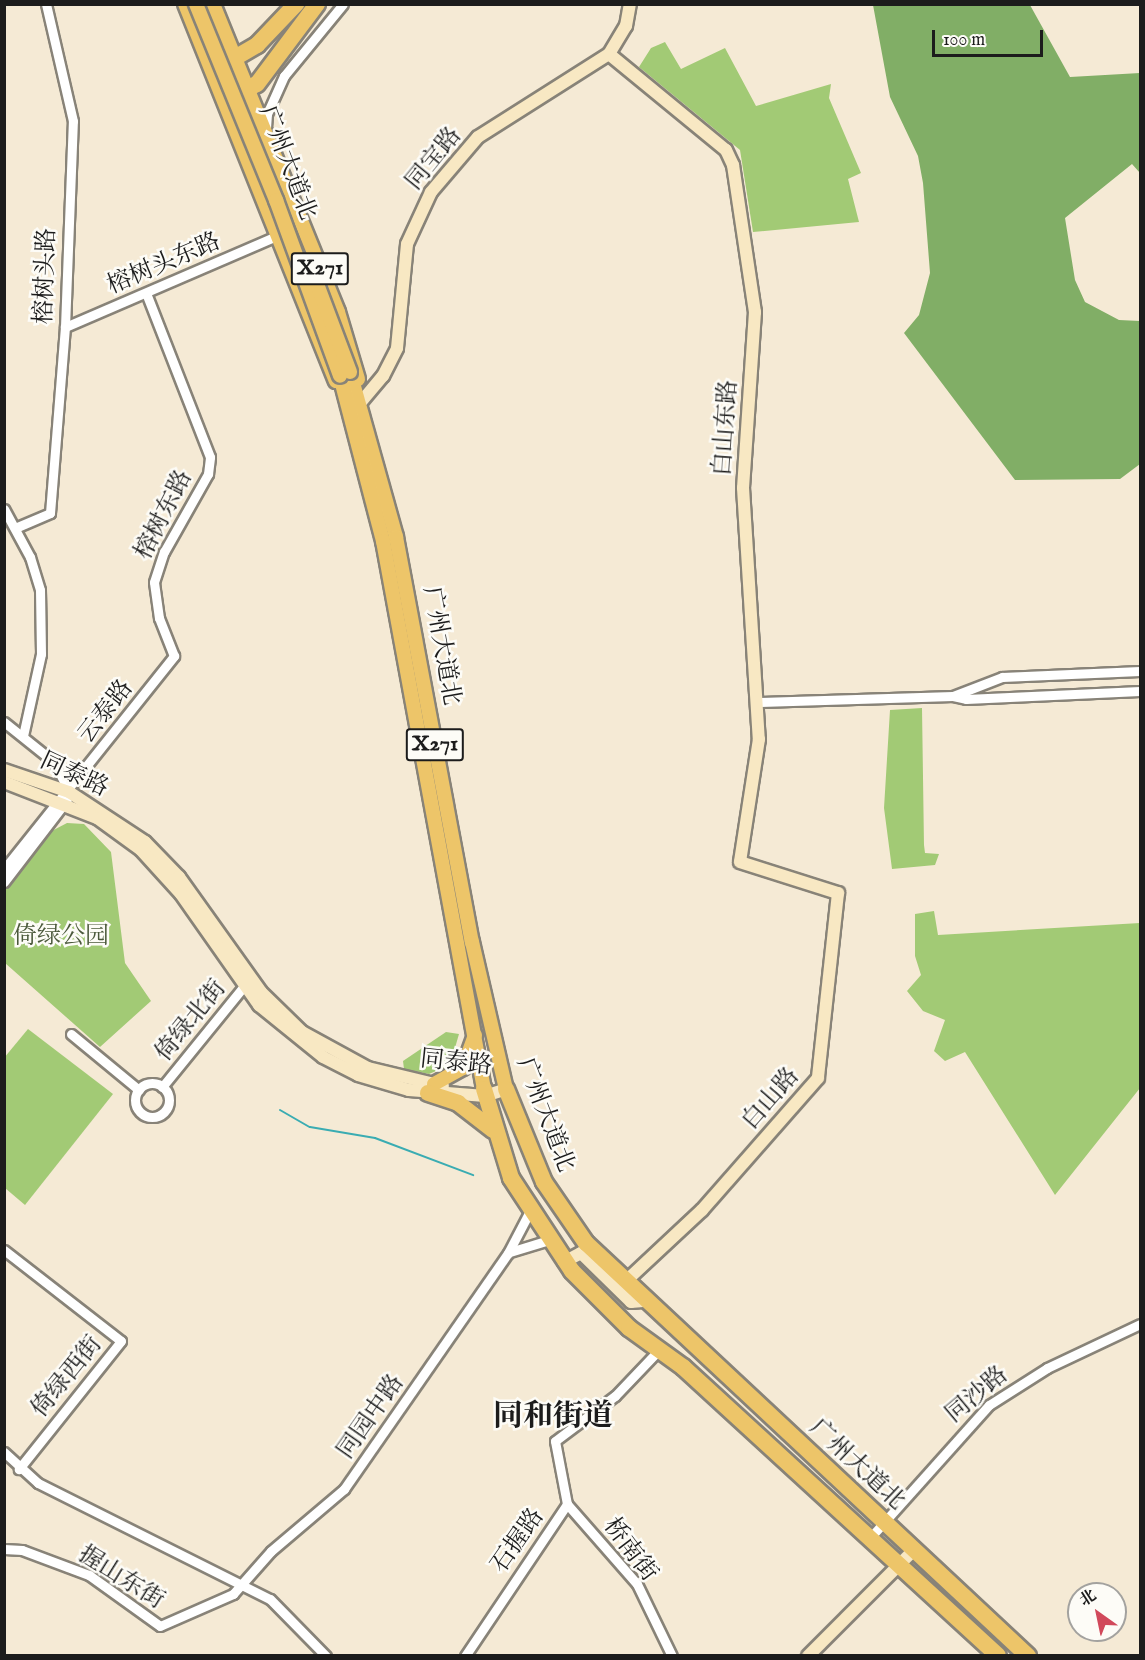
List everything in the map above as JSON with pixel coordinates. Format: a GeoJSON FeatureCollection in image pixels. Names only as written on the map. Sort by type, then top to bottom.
{"type":"FeatureCollection","features":[{"type":"Feature","properties":{"kind":"highway"},"geometry":{"type":"LineString","coordinates":[[214,70],[237,59],[257,45],[296,4]]}},
{"type":"Feature","properties":{"kind":"highway"},"geometry":{"type":"LineString","coordinates":[[227,101],[249,91],[317,4]]}},
{"type":"Feature","properties":{"kind":"highway"},"geometry":{"type":"LineString","coordinates":[[257,45],[258,56],[272,63]]}},
{"type":"Feature","properties":{"kind":"highway"},"geometry":{"type":"LineString","coordinates":[[432,1089],[467,1109],[493,1130]]}},
{"type":"Feature","properties":{"kind":"highway","name":"广州大道北"},"geometry":{"type":"LineString","coordinates":[[506,1089],[558,1205],[625,1282],[1028,1656]]}},
{"type":"Feature","properties":{"kind":"highway","name":"广州大道北"},"geometry":{"type":"LineString","coordinates":[[485,1093],[493,1130],[530,1211],[564,1262],[629,1329],[659,1350],[870,1538],[998,1656]]}},
{"type":"Feature","properties":{"kind":"main road","name":"X271"},"geometry":{"type":"LineString","coordinates":[[185,4],[227,101],[279,235],[356,404]]}},
{"type":"Feature","properties":{"kind":"main road","name":"广州大道北"},"geometry":{"type":"LineString","coordinates":[[196,4],[345,374]]}},
{"type":"Feature","properties":{"kind":"main road","name":"广州大道北"},"geometry":{"type":"LineString","coordinates":[[206,4],[345,374]]}},
{"type":"Feature","properties":{"kind":"main road","name":"X271"},"geometry":{"type":"LineString","coordinates":[[213,4],[347,338],[356,404]]}},
{"type":"Feature","properties":{"kind":"main road"},"geometry":{"type":"LineString","coordinates":[[246,148],[268,139]]}},
{"type":"Feature","properties":{"kind":"main road"},"geometry":{"type":"LineString","coordinates":[[345,374],[356,404]]}},
{"type":"Feature","properties":{"kind":"main road","name":"广州大道北"},"geometry":{"type":"LineString","coordinates":[[356,404],[402,567],[465,943],[485,1093]]}},
{"type":"Feature","properties":{"kind":"main road","name":"广州大道北"},"geometry":{"type":"LineString","coordinates":[[465,943],[506,1089]]}},
{"type":"Feature","properties":{"kind":"main road"},"geometry":{"type":"LineString","coordinates":[[432,1089],[463,1068],[476,1033]]}},
{"type":"Feature","properties":{"kind":"street","name":"榕树头路"},"geometry":{"type":"LineString","coordinates":[[15,528],[50,513],[65,327],[73,122],[46,4]]}},
{"type":"Feature","properties":{"kind":"street"},"geometry":{"type":"LineString","coordinates":[[268,139],[267,114],[284,76],[344,4]]}},
{"type":"Feature","properties":{"kind":"street","name":"同宝路"},"geometry":{"type":"LineString","coordinates":[[356,404],[383,376],[397,348],[407,244],[431,192],[478,137],[609,54],[626,26],[630,4]]}},
{"type":"Feature","properties":{"kind":"street","name":"白山东路"},"geometry":{"type":"LineString","coordinates":[[609,54],[726,150],[733,165],[755,312],[743,488],[760,702],[756,768],[740,862],[838,893]]}},
{"type":"Feature","properties":{"kind":"street","name":"榕树头东路"},"geometry":{"type":"LineString","coordinates":[[65,327],[279,235]]}},
{"type":"Feature","properties":{"kind":"street","name":"榕树东路"},"geometry":{"type":"LineString","coordinates":[[146,293],[210,457],[208,474],[164,552],[154,582],[159,618],[174,656]]}},
{"type":"Feature","properties":{"kind":"street"},"geometry":{"type":"LineString","coordinates":[[4,509],[15,528],[40,590],[41,654],[23,736]]}},
{"type":"Feature","properties":{"kind":"street","name":"云泰路"},"geometry":{"type":"LineString","coordinates":[[65,799],[174,656]]}},
{"type":"Feature","properties":{"kind":"street"},"geometry":{"type":"LineString","coordinates":[[953,696],[1002,676],[1140,671]]}},
{"type":"Feature","properties":{"kind":"street"},"geometry":{"type":"LineString","coordinates":[[760,702],[953,696],[966,699],[1140,690]]}},
{"type":"Feature","properties":{"kind":"street"},"geometry":{"type":"LineString","coordinates":[[4,722],[54,762],[65,799]]}},
{"type":"Feature","properties":{"kind":"street","name":"同泰路"},"geometry":{"type":"LineString","coordinates":[[4,770],[65,799],[158,853],[271,1018],[322,1057],[368,1078],[432,1089],[485,1093],[506,1089]]}},
{"type":"Feature","properties":{"kind":"street","name":"同泰路"},"geometry":{"type":"LineString","coordinates":[[4,782],[65,799]]}},
{"type":"Feature","properties":{"kind":"street"},"geometry":{"type":"LineString","coordinates":[[4,869],[65,799]]}},
{"type":"Feature","properties":{"kind":"street"},"geometry":{"type":"LineString","coordinates":[[4,882],[65,799]]}},
{"type":"Feature","properties":{"kind":"street","name":"白山路"},"geometry":{"type":"LineString","coordinates":[[625,1282],[702,1210],[818,1078],[838,893]]}},
{"type":"Feature","properties":{"kind":"street","name":"倚绿北街"},"geometry":{"type":"LineString","coordinates":[[162,1088],[247,983]]}},
{"type":"Feature","properties":{"kind":"street"},"geometry":{"type":"LineString","coordinates":[[71,1034],[139,1090]]}},
{"type":"Feature","properties":{"kind":"street"},"geometry":{"type":"LineString","coordinates":[[152,1084],[162,1088],[168,1102],[153,1117],[136,1107],[139,1090],[152,1084]]}},
{"type":"Feature","properties":{"kind":"street","name":"同园中路"},"geometry":{"type":"LineString","coordinates":[[245,1584],[271,1551],[344,1489],[508,1253],[530,1211]]}},
{"type":"Feature","properties":{"kind":"street"},"geometry":{"type":"LineString","coordinates":[[508,1253],[549,1240]]}},
{"type":"Feature","properties":{"kind":"street","name":"倚绿西街"},"geometry":{"type":"LineString","coordinates":[[4,1250],[121,1341],[19,1469]]}},
{"type":"Feature","properties":{"kind":"street"},"geometry":{"type":"LineString","coordinates":[[564,1262],[581,1253],[631,1302],[643,1301]]}},
{"type":"Feature","properties":{"kind":"street","name":"同沙路"},"geometry":{"type":"LineString","coordinates":[[870,1538],[989,1405],[1054,1364],[1140,1324]]}},
{"type":"Feature","properties":{"kind":"street","name":"石握路"},"geometry":{"type":"LineString","coordinates":[[465,1656],[567,1504],[555,1441],[615,1396],[659,1350]]}},
{"type":"Feature","properties":{"kind":"street"},"geometry":{"type":"LineString","coordinates":[[4,1452],[19,1469],[147,1541],[245,1584],[270,1599],[326,1656]]}},
{"type":"Feature","properties":{"kind":"street","name":"桥南街"},"geometry":{"type":"LineString","coordinates":[[567,1504],[637,1584],[672,1656]]}},
{"type":"Feature","properties":{"kind":"street","name":"握山东街"},"geometry":{"type":"LineString","coordinates":[[4,1549],[21,1550],[89,1575],[160,1626],[208,1609],[245,1584]]}},
{"type":"Feature","properties":{"kind":"street"},"geometry":{"type":"LineString","coordinates":[[808,1656],[913,1551]]}},
{"type":"Feature","properties":{"kind":"green space"},"geometry":{"type":"Polygon","coordinates":[[[873,5],[1030,5],[1070,77],[1140,73],[1140,173],[1132,164],[1065,218],[1075,280],[1085,302],[1119,320],[1140,321],[1140,464],[1120,479],[1015,480],[904,333],[919,315],[930,273],[923,183],[918,156],[890,97],[873,5]]]}},
{"type":"Feature","properties":{"kind":"green space"},"geometry":{"type":"Polygon","coordinates":[[[665,42],[681,69],[725,48],[756,106],[831,84],[829,98],[861,173],[848,179],[859,222],[753,232],[740,150],[639,67],[651,48],[665,42]]]}},
{"type":"Feature","properties":{"kind":"green space"},"geometry":{"type":"Polygon","coordinates":[[[922,708],[924,845],[925,853],[939,854],[935,865],[892,869],[884,808],[890,710],[922,708]]]}},
{"type":"Feature","properties":{"kind":"green space","name":"倚绿公园"},"geometry":{"type":"Polygon","coordinates":[[[67,823],[84,824],[111,852],[125,963],[151,1001],[100,1047],[5,963],[5,886],[46,834],[67,823]]]}},
{"type":"Feature","properties":{"kind":"green space"},"geometry":{"type":"Polygon","coordinates":[[[934,911],[938,935],[1140,923],[1140,1088],[1055,1195],[965,1052],[945,1061],[934,1051],[945,1020],[923,1011],[907,991],[921,975],[915,956],[915,914],[934,911]]]}},
{"type":"Feature","properties":{"kind":"green space"},"geometry":{"type":"Polygon","coordinates":[[[28,1029],[113,1094],[25,1205],[5,1188],[4,1058],[28,1029]]]}},
{"type":"Feature","properties":{"kind":"green space"},"geometry":{"type":"Polygon","coordinates":[[[446,1032],[459,1034],[450,1065],[429,1074],[404,1069],[403,1061],[446,1032]]]}},
{"type":"Feature","properties":{"kind":"waterway"},"geometry":{"type":"LineString","coordinates":[[280,1110],[310,1127],[375,1138],[473,1175]]}},
{"type":"Feature","properties":{"kind":"district","name":"同和街道"},"geometry":{"type":"Point","coordinates":[553,1417]}}]}
